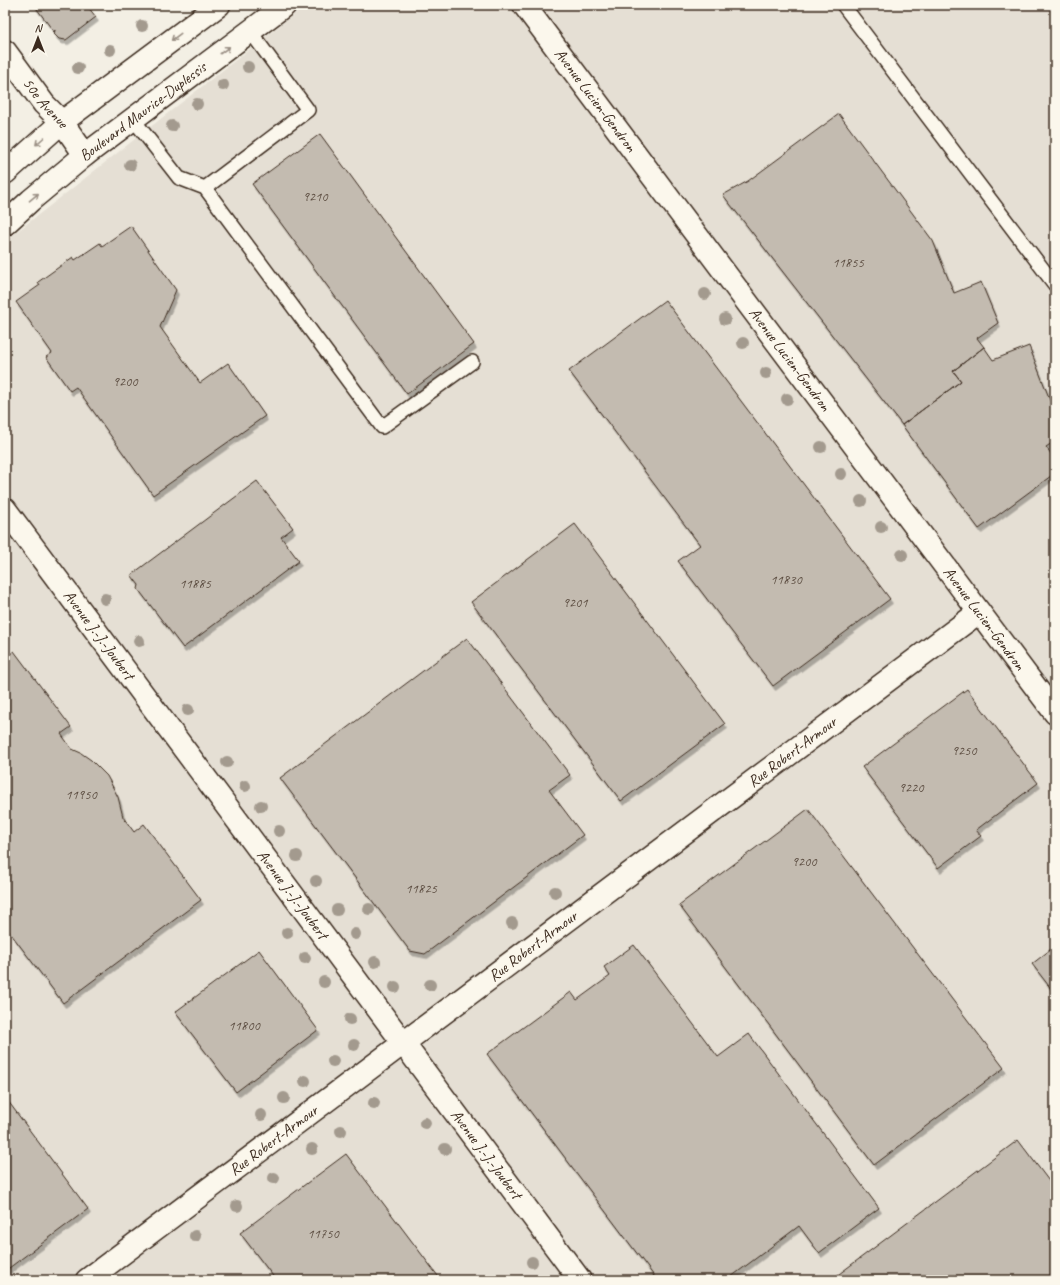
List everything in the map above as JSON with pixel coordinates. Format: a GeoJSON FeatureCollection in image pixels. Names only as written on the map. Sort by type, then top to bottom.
{"type":"FeatureCollection","features":[{"type":"Feature","properties":{"kind":"street"},"geometry":{"type":"LineString","coordinates":[[5,173],[62,122],[219,5]]}},
{"type":"Feature","properties":{"kind":"street","name":"Boulevard Maurice-Duplessis"},"geometry":{"type":"LineString","coordinates":[[5,224],[85,154],[285,5]]}},
{"type":"Feature","properties":{"kind":"street","name":"Avenue Lucien-Gendron"},"geometry":{"type":"LineString","coordinates":[[524,5],[1055,713]]}},
{"type":"Feature","properties":{"kind":"street","name":"50e Avenue"},"geometry":{"type":"LineString","coordinates":[[5,51],[44,104],[62,122],[85,154]]}},
{"type":"Feature","properties":{"kind":"street","name":"Avenue J.-J.-Joubert"},"geometry":{"type":"LineString","coordinates":[[5,509],[580,1280]]}},
{"type":"Feature","properties":{"kind":"street","name":"Rue Robert-Armour"},"geometry":{"type":"LineString","coordinates":[[87,1280],[979,612]]}},
{"type":"Feature","properties":{"kind":"lane"},"geometry":{"type":"LineString","coordinates":[[843,5],[1055,285]]}},
{"type":"Feature","properties":{"kind":"lane"},"geometry":{"type":"LineString","coordinates":[[205,188],[308,110],[250,31]]}},
{"type":"Feature","properties":{"kind":"lane"},"geometry":{"type":"LineString","coordinates":[[133,119],[179,178],[205,188],[382,427],[472,362]]}},
{"type":"Feature","properties":{"kind":"shaded area"},"geometry":{"type":"Polygon","coordinates":[[[306,5],[1055,5],[1055,1280],[5,1280],[5,241],[306,5]]]}},
{"type":"Feature","properties":{"kind":"building"},"geometry":{"type":"Polygon","coordinates":[[[34,5],[90,5],[88,7],[96,17],[66,40],[59,39],[54,34],[55,30],[54,32],[34,5]]]}},
{"type":"Feature","properties":{"kind":"building"},"geometry":{"type":"Polygon","coordinates":[[[839,114],[933,241],[954,293],[981,282],[998,323],[977,338],[984,347],[953,371],[961,381],[902,425],[723,195],[748,181],[839,114]]]}},
{"type":"Feature","properties":{"kind":"building"},"geometry":{"type":"Polygon","coordinates":[[[320,134],[474,344],[407,394],[252,184],[320,134]]]}},
{"type":"Feature","properties":{"kind":"building"},"geometry":{"type":"Polygon","coordinates":[[[131,226],[176,290],[160,327],[200,383],[228,363],[265,416],[153,495],[76,387],[70,391],[46,357],[52,353],[16,302],[40,285],[38,282],[73,257],[75,260],[100,243],[102,246],[131,226]]]}},
{"type":"Feature","properties":{"kind":"building"},"geometry":{"type":"Polygon","coordinates":[[[665,300],[890,599],[773,686],[678,561],[700,545],[569,371],[665,300]]]}},
{"type":"Feature","properties":{"kind":"building"},"geometry":{"type":"Polygon","coordinates":[[[1029,346],[1055,413],[1055,441],[1046,447],[1055,459],[1055,473],[979,529],[902,425],[961,381],[953,371],[984,347],[993,360],[1029,346]]]}},
{"type":"Feature","properties":{"kind":"building"},"geometry":{"type":"Polygon","coordinates":[[[257,481],[293,528],[281,537],[299,561],[183,648],[138,589],[139,585],[131,575],[257,481]]]}},
{"type":"Feature","properties":{"kind":"building"},"geometry":{"type":"Polygon","coordinates":[[[575,524],[725,724],[621,801],[471,602],[575,524]]]}},
{"type":"Feature","properties":{"kind":"building"},"geometry":{"type":"Polygon","coordinates":[[[467,638],[570,775],[549,790],[583,835],[425,954],[410,951],[280,778],[467,638]]]}},
{"type":"Feature","properties":{"kind":"building"},"geometry":{"type":"Polygon","coordinates":[[[14,651],[71,727],[61,734],[72,749],[91,760],[107,776],[118,797],[123,817],[134,832],[144,824],[201,900],[63,1003],[5,926],[5,658],[14,651]]]}},
{"type":"Feature","properties":{"kind":"building"},"geometry":{"type":"Polygon","coordinates":[[[967,689],[1038,783],[976,830],[981,836],[938,868],[862,767],[967,689]]]}},
{"type":"Feature","properties":{"kind":"building"},"geometry":{"type":"Polygon","coordinates":[[[808,809],[1004,1068],[874,1165],[679,905],[808,809]]]}},
{"type":"Feature","properties":{"kind":"building"},"geometry":{"type":"Polygon","coordinates":[[[634,945],[718,1057],[749,1034],[879,1208],[819,1253],[799,1226],[727,1280],[657,1280],[487,1054],[571,992],[577,1000],[610,976],[604,967],[634,945]]]}},
{"type":"Feature","properties":{"kind":"building"},"geometry":{"type":"Polygon","coordinates":[[[1055,946],[1055,994],[1032,964],[1055,946]]]}},
{"type":"Feature","properties":{"kind":"building"},"geometry":{"type":"Polygon","coordinates":[[[259,950],[318,1030],[236,1092],[175,1012],[259,950]]]}},
{"type":"Feature","properties":{"kind":"building"},"geometry":{"type":"Polygon","coordinates":[[[5,1097],[88,1209],[5,1271],[5,1097]]]}},
{"type":"Feature","properties":{"kind":"building"},"geometry":{"type":"Polygon","coordinates":[[[1018,1140],[1055,1189],[1055,1280],[831,1280],[1018,1140]]]}},
{"type":"Feature","properties":{"kind":"building"},"geometry":{"type":"Polygon","coordinates":[[[346,1154],[441,1280],[276,1280],[240,1233],[346,1154]]]}}]}
